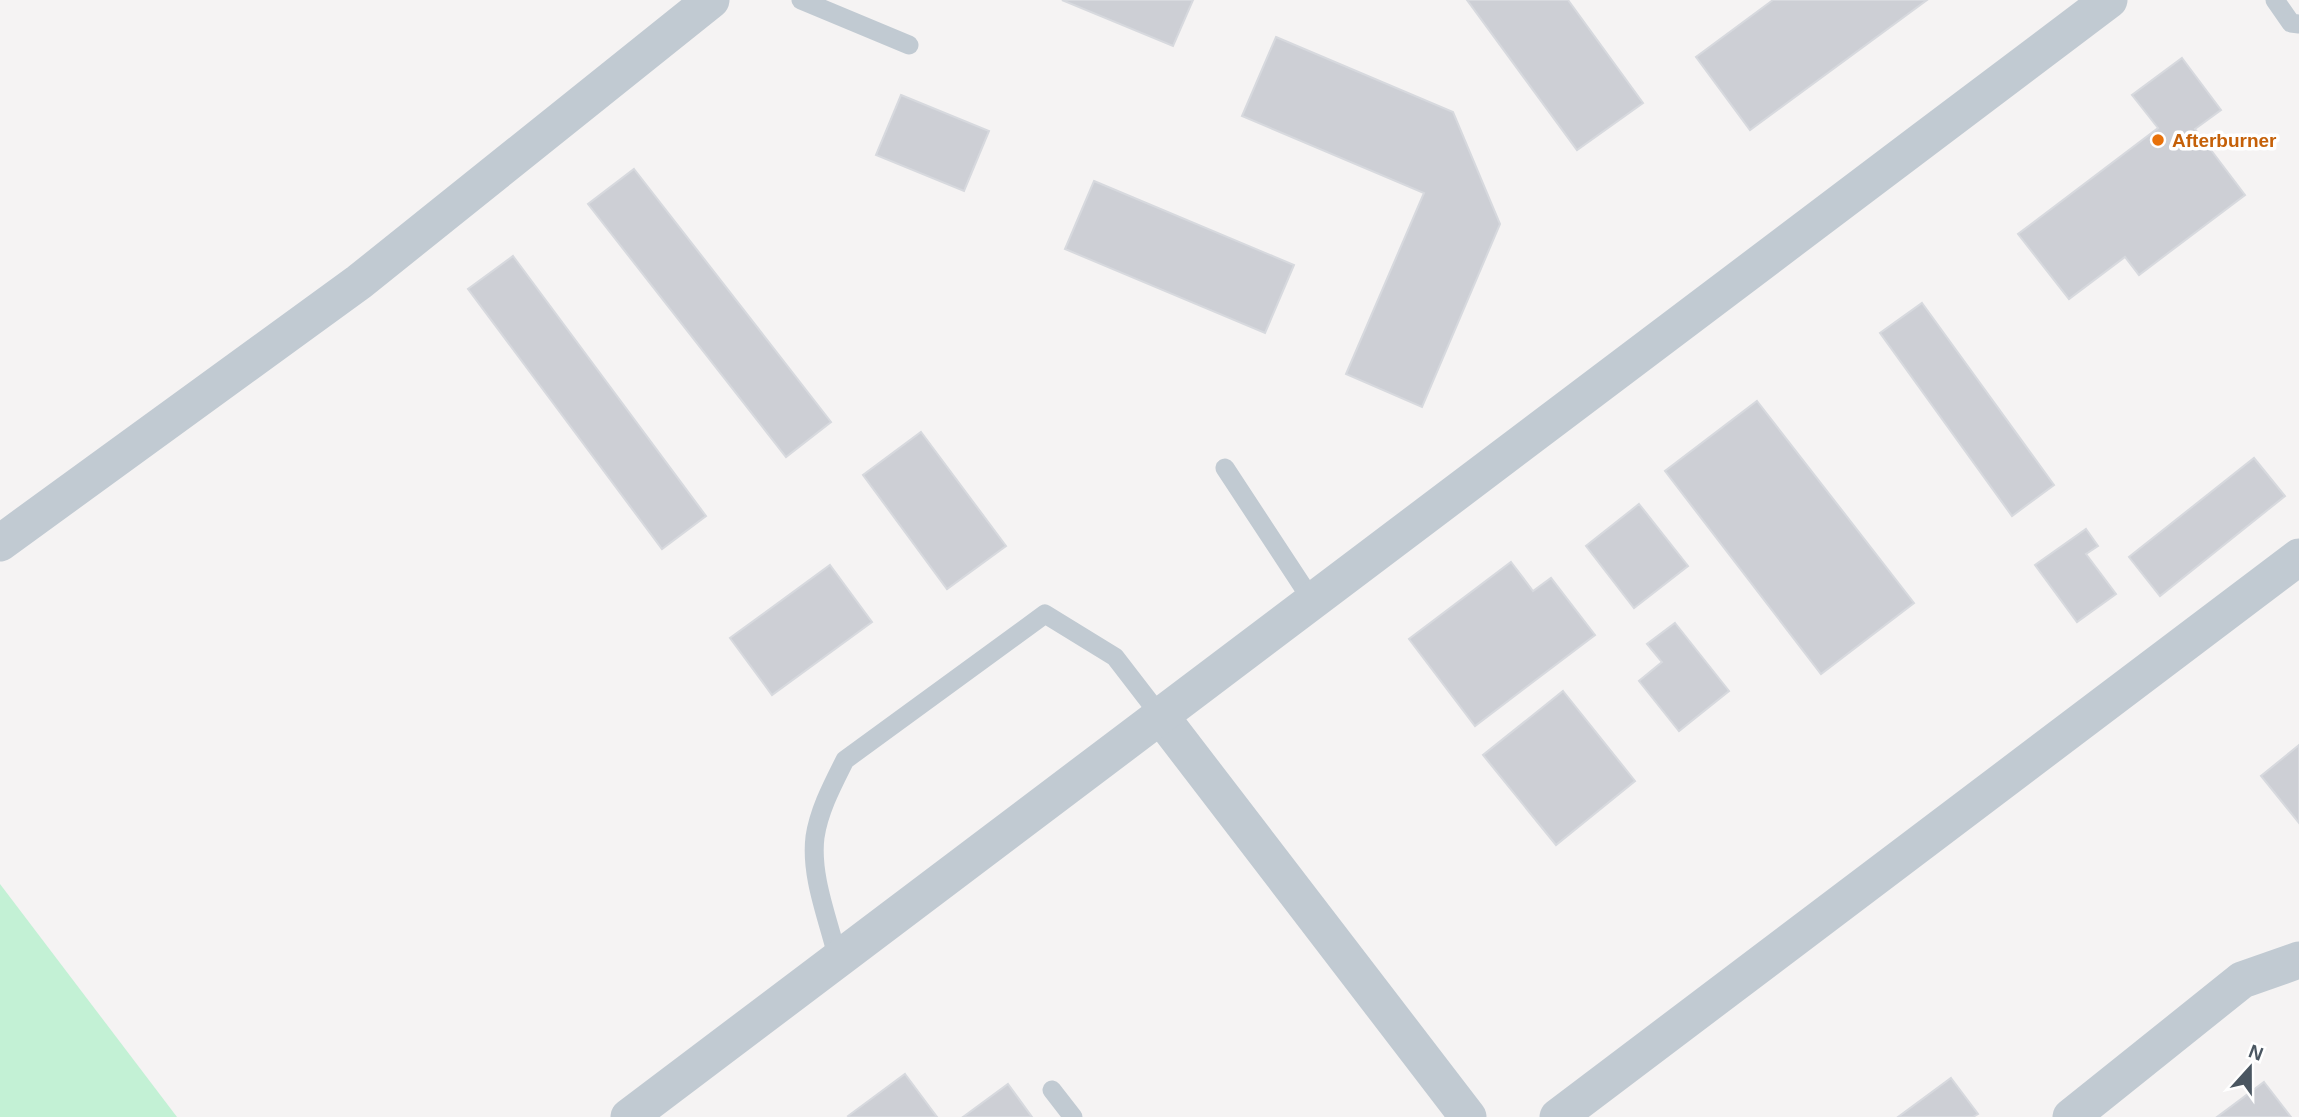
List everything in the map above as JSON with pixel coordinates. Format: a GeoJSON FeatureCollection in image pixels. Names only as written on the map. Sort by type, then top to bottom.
{"type":"FeatureCollection","features":[{"type":"Feature","properties":{"kind":"street"},"geometry":{"type":"LineString","coordinates":[[0,544],[359,282],[711,0]]}},
{"type":"Feature","properties":{"kind":"street"},"geometry":{"type":"LineString","coordinates":[[629,1117],[1162,718],[2109,0]]}},
{"type":"Feature","properties":{"kind":"street"},"geometry":{"type":"LineString","coordinates":[[1558,1117],[2299,557]]}},
{"type":"Feature","properties":{"kind":"street"},"geometry":{"type":"LineString","coordinates":[[1162,718],[1468,1117]]}},
{"type":"Feature","properties":{"kind":"street"},"geometry":{"type":"LineString","coordinates":[[2071,1117],[2242,980],[2299,960]]}},
{"type":"Feature","properties":{"kind":"lane"},"geometry":{"type":"LineString","coordinates":[[801,0],[909,45]]}},
{"type":"Feature","properties":{"kind":"lane"},"geometry":{"type":"LineString","coordinates":[[2275,0],[2291,23],[2299,24]]}},
{"type":"Feature","properties":{"kind":"lane"},"geometry":{"type":"LineString","coordinates":[[1225,468],[1313,602]]}},
{"type":"Feature","properties":{"kind":"lane"},"geometry":{"type":"LineString","coordinates":[[838,960],[816,873],[816,836],[829,790],[845,760],[1045,614],[1115,657],[1162,718]]}},
{"type":"Feature","properties":{"kind":"lane"},"geometry":{"type":"LineString","coordinates":[[1052,1090],[1073,1117]]}},
{"type":"Feature","properties":{"kind":"green space"},"geometry":{"type":"Polygon","coordinates":[[[0,884],[177,1117],[0,1117],[0,884]]]}},
{"type":"Feature","properties":{"kind":"building"},"geometry":{"type":"Polygon","coordinates":[[[1062,0],[1193,0],[1173,46],[1062,0]]]}},
{"type":"Feature","properties":{"kind":"building"},"geometry":{"type":"Polygon","coordinates":[[[1467,0],[1568,0],[1643,103],[1577,150],[1467,0]]]}},
{"type":"Feature","properties":{"kind":"building"},"geometry":{"type":"Polygon","coordinates":[[[1773,0],[1927,0],[1750,130],[1696,57],[1773,0]]]}},
{"type":"Feature","properties":{"kind":"building"},"geometry":{"type":"Polygon","coordinates":[[[1276,37],[1453,112],[1500,224],[1422,407],[1346,374],[1424,193],[1242,116],[1276,37]]]}},
{"type":"Feature","properties":{"kind":"building"},"geometry":{"type":"Polygon","coordinates":[[[2182,58],[2221,110],[2195,129],[2245,195],[2139,275],[2125,257],[2069,299],[2018,234],[2158,128],[2132,95],[2182,58]]]}},
{"type":"Feature","properties":{"kind":"building"},"geometry":{"type":"Polygon","coordinates":[[[901,95],[989,131],[964,191],[876,155],[901,95]]]}},
{"type":"Feature","properties":{"kind":"building"},"geometry":{"type":"Polygon","coordinates":[[[634,169],[831,422],[786,457],[588,204],[634,169]]]}},
{"type":"Feature","properties":{"kind":"building"},"geometry":{"type":"Polygon","coordinates":[[[1094,181],[1294,265],[1265,333],[1065,249],[1094,181]]]}},
{"type":"Feature","properties":{"kind":"building"},"geometry":{"type":"Polygon","coordinates":[[[513,256],[706,516],[662,549],[468,289],[513,256]]]}},
{"type":"Feature","properties":{"kind":"building"},"geometry":{"type":"Polygon","coordinates":[[[1922,303],[2054,485],[2012,516],[1880,333],[1922,303]]]}},
{"type":"Feature","properties":{"kind":"building"},"geometry":{"type":"Polygon","coordinates":[[[1757,401],[1914,603],[1821,674],[1665,471],[1757,401]]]}},
{"type":"Feature","properties":{"kind":"building"},"geometry":{"type":"Polygon","coordinates":[[[921,432],[1006,546],[947,589],[863,475],[921,432]]]}},
{"type":"Feature","properties":{"kind":"building"},"geometry":{"type":"Polygon","coordinates":[[[2254,458],[2285,496],[2160,596],[2129,557],[2254,458]]]}},
{"type":"Feature","properties":{"kind":"building"},"geometry":{"type":"Polygon","coordinates":[[[1639,504],[1688,566],[1634,608],[1586,546],[1639,504]]]}},
{"type":"Feature","properties":{"kind":"building"},"geometry":{"type":"Polygon","coordinates":[[[2086,529],[2098,546],[2086,554],[2116,594],[2077,622],[2035,565],[2086,529]]]}},
{"type":"Feature","properties":{"kind":"building"},"geometry":{"type":"Polygon","coordinates":[[[1511,562],[1533,591],[1551,578],[1595,635],[1475,726],[1409,639],[1511,562]]]}},
{"type":"Feature","properties":{"kind":"building"},"geometry":{"type":"Polygon","coordinates":[[[830,565],[872,622],[772,695],[730,638],[830,565]]]}},
{"type":"Feature","properties":{"kind":"building"},"geometry":{"type":"Polygon","coordinates":[[[1675,623],[1729,691],[1679,731],[1639,681],[1662,662],[1647,644],[1675,623]]]}},
{"type":"Feature","properties":{"kind":"building"},"geometry":{"type":"Polygon","coordinates":[[[1563,691],[1635,781],[1556,845],[1483,755],[1563,691]]]}},
{"type":"Feature","properties":{"kind":"building"},"geometry":{"type":"Polygon","coordinates":[[[2299,745],[2299,823],[2261,776],[2299,745]]]}},
{"type":"Feature","properties":{"kind":"building"},"geometry":{"type":"Polygon","coordinates":[[[905,1074],[937,1117],[848,1116],[905,1074]]]}},
{"type":"Feature","properties":{"kind":"building"},"geometry":{"type":"Polygon","coordinates":[[[1951,1078],[1978,1114],[1973,1117],[1898,1117],[1951,1078]]]}},
{"type":"Feature","properties":{"kind":"building"},"geometry":{"type":"Polygon","coordinates":[[[2264,1082],[2291,1117],[2217,1117],[2264,1082]]]}},
{"type":"Feature","properties":{"kind":"building"},"geometry":{"type":"Polygon","coordinates":[[[1008,1084],[1032,1117],[963,1117],[1008,1084]]]}},
{"type":"Feature","properties":{"kind":"place","name":"Afterburner"},"geometry":{"type":"Point","coordinates":[2158,140]}}]}
